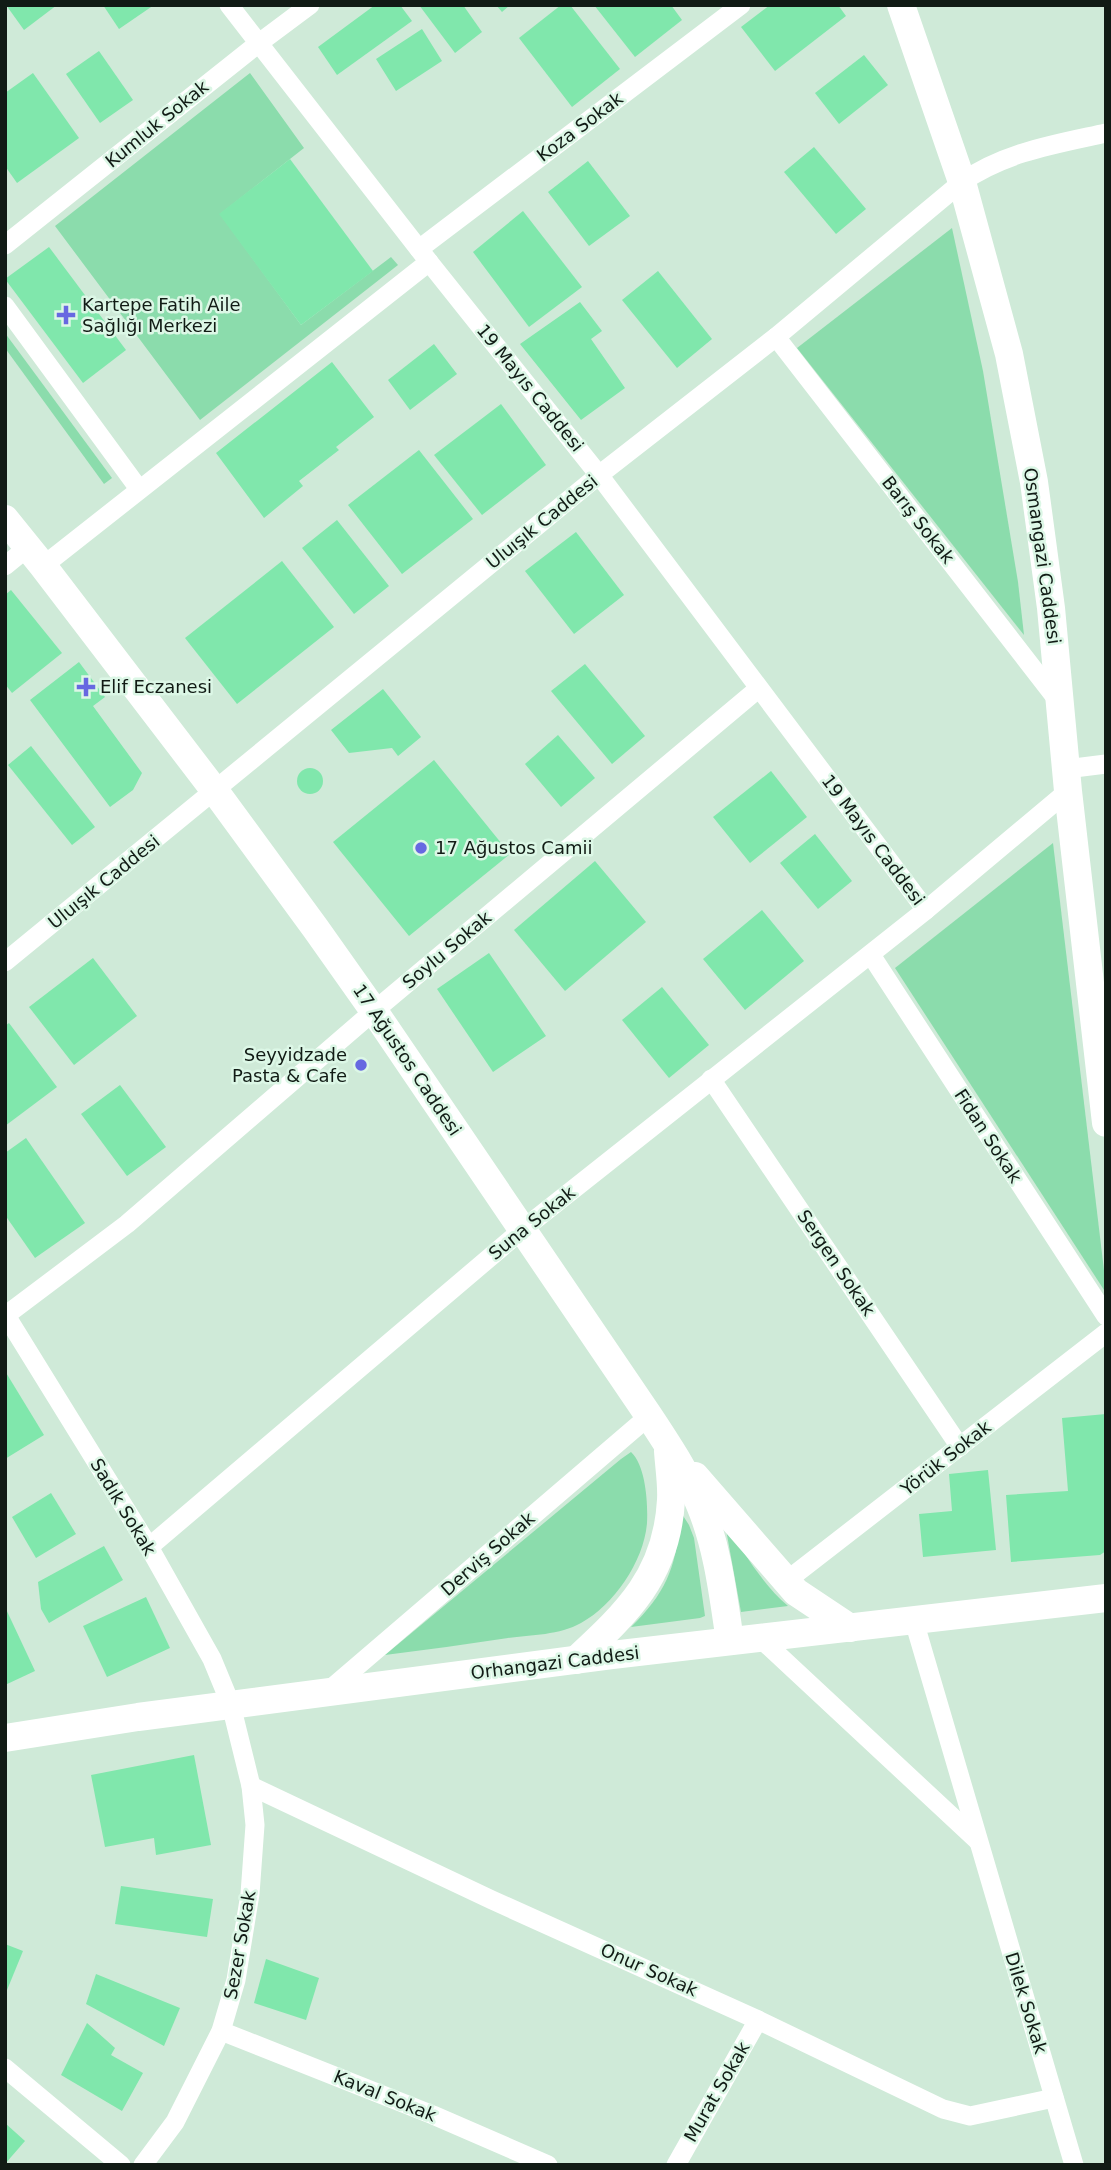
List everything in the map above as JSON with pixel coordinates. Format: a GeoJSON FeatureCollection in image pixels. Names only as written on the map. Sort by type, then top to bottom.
{"type":"FeatureCollection","features":[{"type":"Feature","properties":{"kind":"street","name":"19 Mayıs Caddesi"},"geometry":{"type":"LineString","coordinates":[[229,5],[599,475],[926,911]]}},
{"type":"Feature","properties":{"kind":"street","name":"Kumluk Sokak"},"geometry":{"type":"LineString","coordinates":[[5,245],[310,5]]}},
{"type":"Feature","properties":{"kind":"street","name":"Koza Sokak"},"geometry":{"type":"LineString","coordinates":[[35,557],[139,489],[424,255],[741,5]]}},
{"type":"Feature","properties":{"kind":"street","name":"Osmangazi Caddesi"},"geometry":{"type":"LineString","coordinates":[[901,5],[962,182],[1009,354],[1034,482],[1047,569],[1067,780],[1104,1081],[1106,1123]]}},
{"type":"Feature","properties":{"kind":"street","name":"Uluışık Caddesi"},"geometry":{"type":"LineString","coordinates":[[5,962],[599,475],[776,337],[962,182],[978,171],[1022,152],[1106,133]]}},
{"type":"Feature","properties":{"kind":"street"},"geometry":{"type":"LineString","coordinates":[[5,306],[139,489]]}},
{"type":"Feature","properties":{"kind":"street","name":"Barış Sokak"},"geometry":{"type":"LineString","coordinates":[[776,337],[1060,703]]}},
{"type":"Feature","properties":{"kind":"street","name":"17 Ağustos Caddesi"},"geometry":{"type":"LineString","coordinates":[[5,519],[215,791],[374,1011],[668,1445],[689,1482],[709,1530],[719,1570],[730,1641]]}},
{"type":"Feature","properties":{"kind":"street"},"geometry":{"type":"LineString","coordinates":[[5,566],[35,557]]}},
{"type":"Feature","properties":{"kind":"street","name":"Soylu Sokak"},"geometry":{"type":"LineString","coordinates":[[5,1315],[127,1224],[374,1011],[758,689]]}},
{"type":"Feature","properties":{"kind":"street"},"geometry":{"type":"LineString","coordinates":[[1067,780],[1106,764]]}},
{"type":"Feature","properties":{"kind":"street","name":"Suna Sokak"},"geometry":{"type":"LineString","coordinates":[[149,1547],[523,1230],[926,911],[1067,780]]}},
{"type":"Feature","properties":{"kind":"street","name":"Fidan Sokak"},"geometry":{"type":"LineString","coordinates":[[871,955],[1106,1316]]}},
{"type":"Feature","properties":{"kind":"street","name":"Sergen Sokak"},"geometry":{"type":"LineString","coordinates":[[711,1079],[960,1447]]}},
{"type":"Feature","properties":{"kind":"street","name":"Sadık Sokak"},"geometry":{"type":"LineString","coordinates":[[5,1315],[149,1547],[212,1659],[231,1705]]}},
{"type":"Feature","properties":{"kind":"street","name":"Yörük Sokak"},"geometry":{"type":"LineString","coordinates":[[785,1582],[1106,1333]]}},
{"type":"Feature","properties":{"kind":"street","name":"Derviş Sokak"},"geometry":{"type":"LineString","coordinates":[[327,1692],[649,1416]]}},
{"type":"Feature","properties":{"kind":"street"},"geometry":{"type":"LineString","coordinates":[[668,1445],[785,1582],[813,1605],[850,1628]]}},
{"type":"Feature","properties":{"kind":"street"},"geometry":{"type":"LineString","coordinates":[[576,1660],[619,1620],[642,1590],[658,1562],[667,1534],[671,1499],[668,1445]]}},
{"type":"Feature","properties":{"kind":"street","name":"Orhangazi Caddesi"},"geometry":{"type":"LineString","coordinates":[[5,1738],[231,1705],[576,1660],[1106,1598]]}},
{"type":"Feature","properties":{"kind":"street","name":"Dilek Sokak"},"geometry":{"type":"LineString","coordinates":[[915,1621],[1074,2165]]}},
{"type":"Feature","properties":{"kind":"street"},"geometry":{"type":"LineString","coordinates":[[760,1638],[978,1840]]}},
{"type":"Feature","properties":{"kind":"street","name":"Sezer Sokak"},"geometry":{"type":"LineString","coordinates":[[143,2165],[176,2123],[221,2031],[236,1980],[250,1894],[255,1825],[251,1786],[231,1705]]}},
{"type":"Feature","properties":{"kind":"street","name":"Onur Sokak"},"geometry":{"type":"LineString","coordinates":[[251,1786],[758,2020],[943,2109],[970,2116],[1054,2098]]}},
{"type":"Feature","properties":{"kind":"street","name":"Murat Sokak"},"geometry":{"type":"LineString","coordinates":[[676,2165],[758,2020]]}},
{"type":"Feature","properties":{"kind":"street","name":"Kaval Sokak"},"geometry":{"type":"LineString","coordinates":[[221,2031],[433,2115],[548,2165]]}},
{"type":"Feature","properties":{"kind":"street"},"geometry":{"type":"LineString","coordinates":[[5,2068],[121,2165]]}},
{"type":"Feature","properties":{"kind":"green space"},"geometry":{"type":"Polygon","coordinates":[[[250,73],[304,148],[220,214],[301,325],[391,257],[398,265],[200,420],[55,226],[250,73]]]}},
{"type":"Feature","properties":{"kind":"green space"},"geometry":{"type":"Polygon","coordinates":[[[952,228],[983,371],[1018,582],[1024,635],[797,348],[952,228]]]}},
{"type":"Feature","properties":{"kind":"green space"},"geometry":{"type":"Polygon","coordinates":[[[5,333],[112,478],[104,484],[5,348],[5,333]]]}},
{"type":"Feature","properties":{"kind":"green space"},"geometry":{"type":"Polygon","coordinates":[[[1053,843],[1106,1287],[1106,1293],[895,968],[1053,843]]]}},
{"type":"Feature","properties":{"kind":"green space"},"geometry":{"type":"Polygon","coordinates":[[[631,1452],[640,1466],[645,1486],[645,1537],[634,1567],[625,1581],[593,1615],[573,1627],[555,1632],[385,1655],[621,1459],[631,1452]]]}},
{"type":"Feature","properties":{"kind":"green space"},"geometry":{"type":"Polygon","coordinates":[[[680,1511],[694,1538],[705,1616],[631,1627],[654,1601],[669,1575],[677,1546],[680,1511]]]}},
{"type":"Feature","properties":{"kind":"green space"},"geometry":{"type":"Polygon","coordinates":[[[725,1524],[762,1578],[788,1606],[741,1612],[725,1524]]]}},
{"type":"Feature","properties":{"kind":"building"},"geometry":{"type":"Polygon","coordinates":[[[6,5],[57,5],[24,30],[6,5]]]}},
{"type":"Feature","properties":{"kind":"building"},"geometry":{"type":"Polygon","coordinates":[[[103,5],[154,5],[119,29],[103,5]]]}},
{"type":"Feature","properties":{"kind":"building"},"geometry":{"type":"Polygon","coordinates":[[[375,5],[400,5],[412,21],[337,75],[318,47],[375,5]]]}},
{"type":"Feature","properties":{"kind":"building"},"geometry":{"type":"Polygon","coordinates":[[[419,5],[463,5],[482,32],[455,53],[419,5]]]}},
{"type":"Feature","properties":{"kind":"building"},"geometry":{"type":"Polygon","coordinates":[[[496,5],[510,5],[502,12],[496,5]]]}},
{"type":"Feature","properties":{"kind":"building"},"geometry":{"type":"Polygon","coordinates":[[[561,5],[570,5],[620,69],[572,107],[519,38],[561,5]]]}},
{"type":"Feature","properties":{"kind":"building"},"geometry":{"type":"Polygon","coordinates":[[[594,5],[671,5],[682,20],[635,57],[594,5]]]}},
{"type":"Feature","properties":{"kind":"building"},"geometry":{"type":"Polygon","coordinates":[[[770,5],[838,5],[846,16],[775,71],[741,27],[770,5]]]}},
{"type":"Feature","properties":{"kind":"building"},"geometry":{"type":"Polygon","coordinates":[[[422,29],[442,61],[396,91],[376,59],[422,29]]]}},
{"type":"Feature","properties":{"kind":"building"},"geometry":{"type":"Polygon","coordinates":[[[99,51],[133,100],[100,123],[66,74],[99,51]]]}},
{"type":"Feature","properties":{"kind":"building"},"geometry":{"type":"Polygon","coordinates":[[[864,55],[888,85],[839,124],[815,93],[864,55]]]}},
{"type":"Feature","properties":{"kind":"building"},"geometry":{"type":"Polygon","coordinates":[[[33,73],[79,138],[17,183],[5,166],[5,93],[33,73]]]}},
{"type":"Feature","properties":{"kind":"building"},"geometry":{"type":"Polygon","coordinates":[[[814,147],[866,209],[836,234],[784,172],[814,147]]]}},
{"type":"Feature","properties":{"kind":"building"},"geometry":{"type":"Polygon","coordinates":[[[290,159],[373,271],[301,325],[219,214],[290,159]]]}},
{"type":"Feature","properties":{"kind":"building"},"geometry":{"type":"Polygon","coordinates":[[[588,161],[630,216],[589,246],[548,192],[588,161]]]}},
{"type":"Feature","properties":{"kind":"building"},"geometry":{"type":"Polygon","coordinates":[[[523,211],[582,287],[529,327],[473,252],[523,211]]]}},
{"type":"Feature","properties":{"kind":"building","name":"Kartepe Fatih Aile Sağlığı Merkezi"},"geometry":{"type":"Polygon","coordinates":[[[49,247],[126,350],[83,383],[5,279],[49,247]]]}},
{"type":"Feature","properties":{"kind":"building"},"geometry":{"type":"Polygon","coordinates":[[[658,271],[712,339],[677,368],[622,300],[658,271]]]}},
{"type":"Feature","properties":{"kind":"building"},"geometry":{"type":"Polygon","coordinates":[[[580,302],[602,331],[591,339],[625,388],[581,420],[520,344],[580,302]]]}},
{"type":"Feature","properties":{"kind":"building"},"geometry":{"type":"Polygon","coordinates":[[[434,344],[457,374],[410,410],[388,380],[434,344]]]}},
{"type":"Feature","properties":{"kind":"building"},"geometry":{"type":"Polygon","coordinates":[[[332,362],[374,417],[336,447],[339,450],[299,481],[303,486],[264,518],[216,453],[332,362]]]}},
{"type":"Feature","properties":{"kind":"building"},"geometry":{"type":"Polygon","coordinates":[[[501,404],[546,465],[482,515],[434,455],[501,404]]]}},
{"type":"Feature","properties":{"kind":"building"},"geometry":{"type":"Polygon","coordinates":[[[419,450],[473,519],[402,574],[348,505],[419,450]]]}},
{"type":"Feature","properties":{"kind":"building"},"geometry":{"type":"Polygon","coordinates":[[[337,520],[389,586],[354,614],[302,548],[337,520]]]}},
{"type":"Feature","properties":{"kind":"building"},"geometry":{"type":"Polygon","coordinates":[[[576,532],[624,595],[574,634],[525,571],[576,532]]]}},
{"type":"Feature","properties":{"kind":"building"},"geometry":{"type":"Polygon","coordinates":[[[282,561],[334,627],[237,704],[185,638],[282,561]]]}},
{"type":"Feature","properties":{"kind":"building"},"geometry":{"type":"Polygon","coordinates":[[[11,590],[62,653],[12,693],[5,684],[5,595],[11,590]]]}},
{"type":"Feature","properties":{"kind":"building"},"geometry":{"type":"Polygon","coordinates":[[[79,662],[105,697],[93,706],[142,773],[133,790],[110,807],[30,700],[79,662]]]}},
{"type":"Feature","properties":{"kind":"building"},"geometry":{"type":"Polygon","coordinates":[[[585,664],[645,736],[612,764],[551,691],[585,664]]]}},
{"type":"Feature","properties":{"kind":"building"},"geometry":{"type":"Polygon","coordinates":[[[383,689],[421,737],[398,756],[392,748],[349,753],[331,730],[383,689]]]}},
{"type":"Feature","properties":{"kind":"building"},"geometry":{"type":"Polygon","coordinates":[[[558,735],[595,778],[561,807],[525,764],[558,735]]]}},
{"type":"Feature","properties":{"kind":"building"},"geometry":{"type":"Polygon","coordinates":[[[31,746],[95,827],[72,845],[8,765],[31,746]]]}},
{"type":"Feature","properties":{"kind":"building","name":"17 Ağustos Camii"},"geometry":{"type":"Polygon","coordinates":[[[434,760],[510,854],[409,936],[333,842],[434,760]]]}},
{"type":"Feature","properties":{"kind":"building"},"geometry":{"type":"Polygon","coordinates":[[[310,768],[319,772],[323,781],[319,790],[310,794],[301,790],[297,781],[301,772],[310,768]]]}},
{"type":"Feature","properties":{"kind":"building"},"geometry":{"type":"Polygon","coordinates":[[[771,771],[807,817],[750,863],[713,817],[771,771]]]}},
{"type":"Feature","properties":{"kind":"building"},"geometry":{"type":"Polygon","coordinates":[[[815,834],[852,881],[818,909],[780,863],[815,834]]]}},
{"type":"Feature","properties":{"kind":"building"},"geometry":{"type":"Polygon","coordinates":[[[595,861],[646,922],[565,991],[514,930],[595,861]]]}},
{"type":"Feature","properties":{"kind":"building"},"geometry":{"type":"Polygon","coordinates":[[[762,910],[804,961],[745,1010],[703,959],[762,910]]]}},
{"type":"Feature","properties":{"kind":"building"},"geometry":{"type":"Polygon","coordinates":[[[489,953],[546,1036],[493,1072],[437,989],[489,953]]]}},
{"type":"Feature","properties":{"kind":"building"},"geometry":{"type":"Polygon","coordinates":[[[93,958],[137,1016],[74,1065],[29,1007],[93,958]]]}},
{"type":"Feature","properties":{"kind":"building"},"geometry":{"type":"Polygon","coordinates":[[[662,987],[709,1045],[669,1078],[622,1020],[662,987]]]}},
{"type":"Feature","properties":{"kind":"building"},"geometry":{"type":"Polygon","coordinates":[[[9,1023],[57,1087],[5,1126],[5,1026],[9,1023]]]}},
{"type":"Feature","properties":{"kind":"building"},"geometry":{"type":"Polygon","coordinates":[[[120,1085],[166,1147],[127,1176],[81,1114],[120,1085]]]}},
{"type":"Feature","properties":{"kind":"building"},"geometry":{"type":"Polygon","coordinates":[[[26,1138],[85,1223],[35,1258],[5,1215],[5,1153],[26,1138]]]}},
{"type":"Feature","properties":{"kind":"building"},"geometry":{"type":"Polygon","coordinates":[[[5,1371],[44,1435],[5,1459],[5,1371]]]}},
{"type":"Feature","properties":{"kind":"building"},"geometry":{"type":"Polygon","coordinates":[[[1106,1414],[1106,1551],[1100,1555],[1011,1562],[1006,1495],[1068,1491],[1062,1418],[1106,1414]]]}},
{"type":"Feature","properties":{"kind":"building"},"geometry":{"type":"Polygon","coordinates":[[[988,1470],[996,1550],[923,1557],[919,1514],[952,1511],[949,1474],[988,1470]]]}},
{"type":"Feature","properties":{"kind":"building"},"geometry":{"type":"Polygon","coordinates":[[[51,1493],[76,1534],[36,1558],[12,1517],[51,1493]]]}},
{"type":"Feature","properties":{"kind":"building"},"geometry":{"type":"Polygon","coordinates":[[[104,1546],[123,1580],[49,1623],[41,1609],[38,1582],[104,1546]]]}},
{"type":"Feature","properties":{"kind":"building"},"geometry":{"type":"Polygon","coordinates":[[[146,1597],[170,1648],[107,1677],[83,1626],[146,1597]]]}},
{"type":"Feature","properties":{"kind":"building"},"geometry":{"type":"Polygon","coordinates":[[[5,1607],[35,1671],[5,1685],[5,1607]]]}},
{"type":"Feature","properties":{"kind":"building"},"geometry":{"type":"Polygon","coordinates":[[[194,1755],[211,1845],[156,1855],[154,1838],[105,1847],[91,1775],[194,1755]]]}},
{"type":"Feature","properties":{"kind":"building"},"geometry":{"type":"Polygon","coordinates":[[[121,1886],[213,1899],[207,1937],[115,1924],[121,1886]]]}},
{"type":"Feature","properties":{"kind":"building"},"geometry":{"type":"Polygon","coordinates":[[[5,1944],[23,1951],[5,1995],[5,1944]]]}},
{"type":"Feature","properties":{"kind":"building"},"geometry":{"type":"Polygon","coordinates":[[[266,1959],[319,1978],[306,2020],[254,2003],[266,1959]]]}},
{"type":"Feature","properties":{"kind":"building"},"geometry":{"type":"Polygon","coordinates":[[[96,1974],[180,2008],[164,2046],[86,2004],[96,1974]]]}},
{"type":"Feature","properties":{"kind":"building"},"geometry":{"type":"Polygon","coordinates":[[[87,2023],[115,2048],[111,2055],[143,2073],[122,2111],[61,2075],[87,2023]]]}},
{"type":"Feature","properties":{"kind":"building"},"geometry":{"type":"Polygon","coordinates":[[[5,2123],[25,2141],[5,2164],[5,2123]]]}},
{"type":"Feature","properties":{"kind":"place","name":"Kartepe Fatih Aile Sağlığı Merkezi"},"geometry":{"type":"Point","coordinates":[66,315]}},
{"type":"Feature","properties":{"kind":"place","name":"Elif Eczanesi"},"geometry":{"type":"Point","coordinates":[86,687]}},
{"type":"Feature","properties":{"kind":"place","name":"17 Ağustos Camii"},"geometry":{"type":"Point","coordinates":[421,848]}},
{"type":"Feature","properties":{"kind":"place","name":"Seyyidzade Pasta & Cafe"},"geometry":{"type":"Point","coordinates":[361,1065]}}]}
